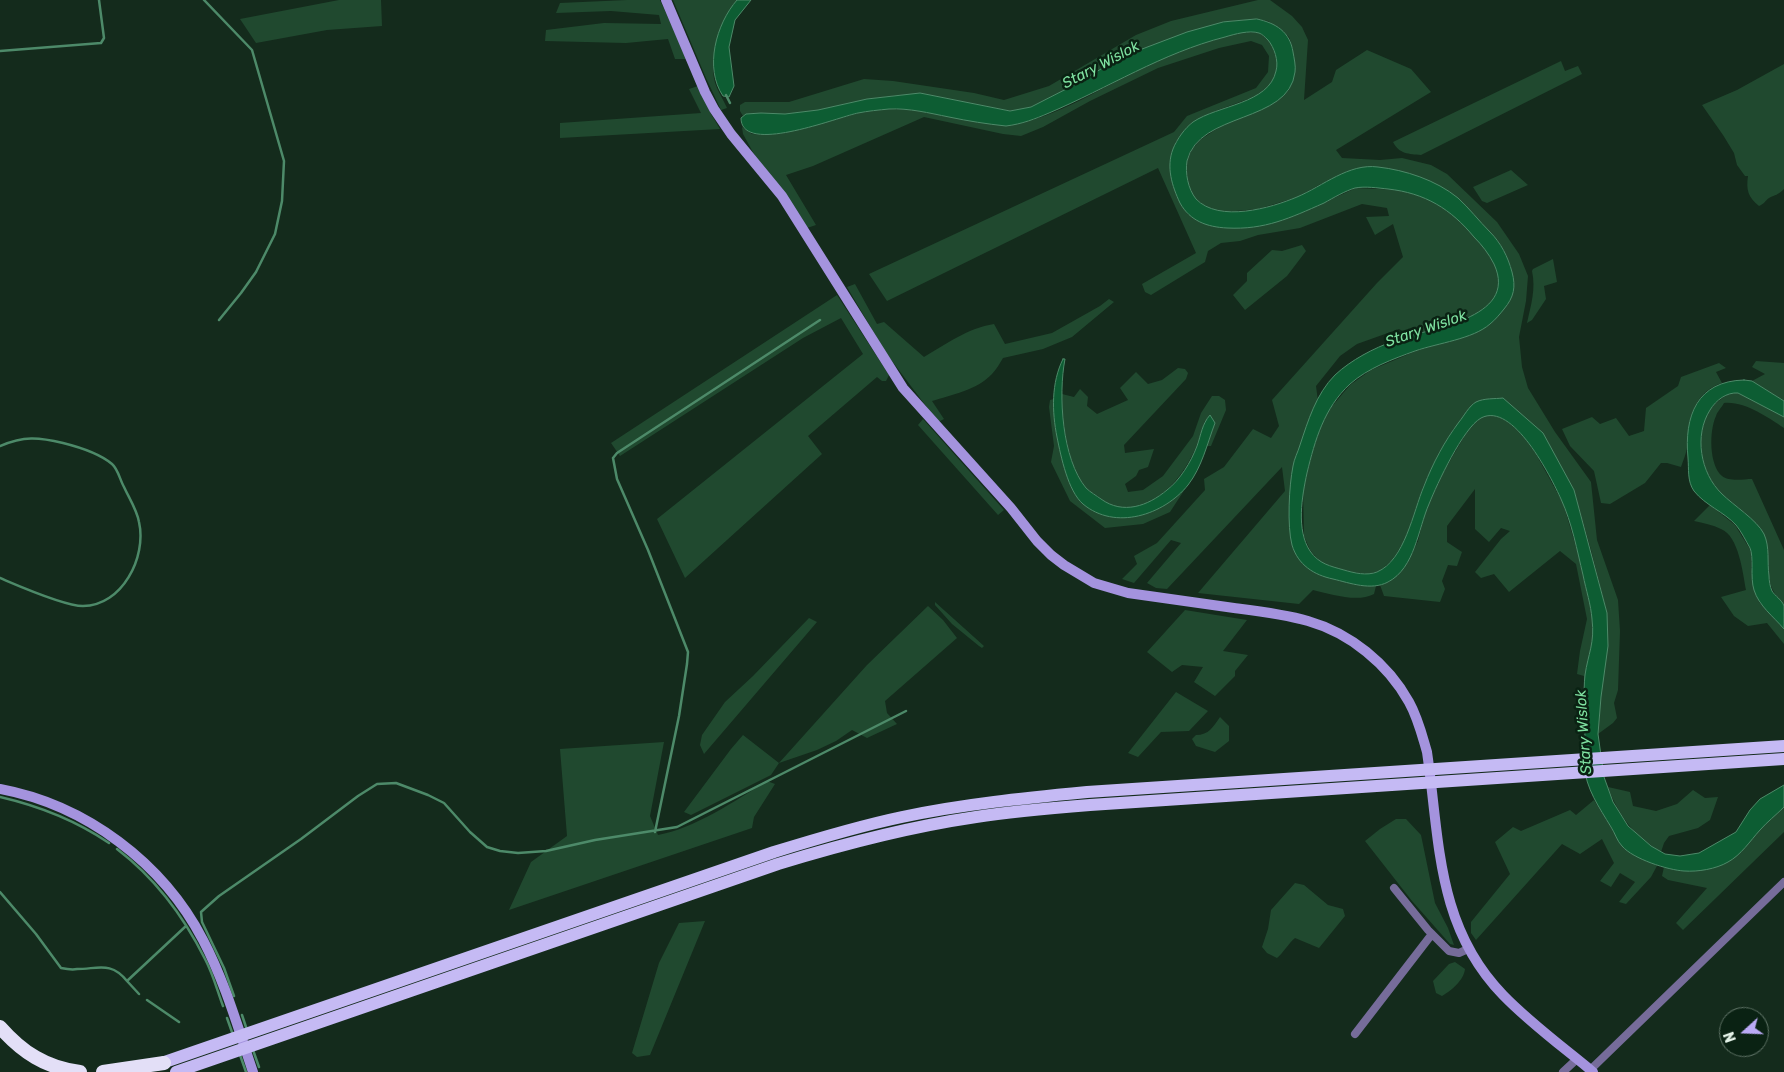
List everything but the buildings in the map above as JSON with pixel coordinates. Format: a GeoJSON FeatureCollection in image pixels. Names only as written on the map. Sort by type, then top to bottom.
{"type":"FeatureCollection","features":[{"type":"Feature","properties":{"kind":"highway"},"geometry":{"type":"LineString","coordinates":[[0,1027],[18,1047],[36,1059],[61,1069],[80,1072]]}},
{"type":"Feature","properties":{"kind":"highway"},"geometry":{"type":"LineString","coordinates":[[103,1072],[164,1063]]}},
{"type":"Feature","properties":{"kind":"main road"},"geometry":{"type":"LineString","coordinates":[[137,1072],[231,1046],[778,864],[848,843],[890,833],[968,818],[1024,811],[1417,777],[1561,773],[1622,763],[1780,752]]}},
{"type":"Feature","properties":{"kind":"main road"},"geometry":{"type":"LineString","coordinates":[[1447,775],[1560,760],[1622,763]]}},
{"type":"Feature","properties":{"kind":"main road"},"geometry":{"type":"LineString","coordinates":[[176,1072],[231,1046]]}},
{"type":"Feature","properties":{"kind":"street"},"geometry":{"type":"LineString","coordinates":[[666,0],[714,109],[782,196],[903,388],[1011,508],[1037,541],[1064,565],[1094,583],[1119,590],[1278,614],[1309,621],[1334,631],[1354,643],[1383,667],[1397,683],[1417,719],[1427,752],[1444,883],[1450,907],[1468,949],[1484,974],[1503,996],[1591,1071],[1784,882]]}},
{"type":"Feature","properties":{"kind":"street"},"geometry":{"type":"LineString","coordinates":[[0,789],[28,795],[77,814],[112,837],[146,863],[192,920],[204,942],[231,1008],[253,1072]]}},
{"type":"Feature","properties":{"kind":"street"},"geometry":{"type":"LineString","coordinates":[[1394,888],[1432,934],[1449,951],[1458,953],[1468,949]]}},
{"type":"Feature","properties":{"kind":"street"},"geometry":{"type":"LineString","coordinates":[[1355,1034],[1432,934]]}},
{"type":"Feature","properties":{"kind":"street"},"geometry":{"type":"LineString","coordinates":[[1563,1072],[1577,1059]]}},
{"type":"Feature","properties":{"kind":"shaded area"},"geometry":{"type":"Polygon","coordinates":[[[339,0],[381,0],[382,26],[327,30],[256,43],[240,19],[339,0]]]}},
{"type":"Feature","properties":{"kind":"shaded area"},"geometry":{"type":"Polygon","coordinates":[[[660,0],[687,59],[675,59],[668,39],[626,43],[545,41],[546,30],[604,23],[661,24],[659,15],[611,11],[556,13],[560,3],[660,0]]]}},
{"type":"Feature","properties":{"kind":"shaded area"},"geometry":{"type":"Polygon","coordinates":[[[673,0],[737,0],[720,30],[714,54],[714,78],[727,108],[721,110],[673,0]]]}},
{"type":"Feature","properties":{"kind":"shaded area"},"geometry":{"type":"Polygon","coordinates":[[[737,0],[751,0],[735,20],[729,47],[734,86],[729,97],[723,96],[717,85],[714,73],[715,46],[723,21],[737,0]]]}},
{"type":"Feature","properties":{"kind":"shaded area"},"geometry":{"type":"Polygon","coordinates":[[[1258,0],[1270,0],[1292,16],[1302,27],[1308,40],[1304,100],[1332,82],[1336,70],[1367,50],[1411,69],[1431,92],[1336,150],[1342,158],[1380,160],[1402,158],[1431,165],[1447,174],[1497,222],[1519,254],[1528,276],[1526,301],[1519,337],[1522,367],[1528,388],[1555,432],[1591,482],[1597,540],[1618,600],[1620,631],[1618,690],[1614,703],[1617,718],[1598,734],[1607,613],[1591,550],[1574,490],[1503,398],[1454,428],[1438,454],[1423,487],[1405,540],[1393,559],[1380,571],[1368,574],[1322,564],[1310,550],[1304,536],[1303,490],[1316,438],[1328,411],[1350,385],[1371,370],[1416,351],[1470,335],[1489,325],[1511,267],[1499,242],[1458,198],[1356,169],[1319,185],[1298,197],[1258,209],[1225,212],[1207,208],[1194,197],[1188,184],[1186,164],[1192,149],[1200,140],[1221,126],[1275,102],[1289,90],[1295,72],[1292,46],[1289,37],[1268,21],[1257,19],[1223,22],[1076,84],[1031,107],[1010,111],[900,95],[785,114],[761,113],[743,116],[740,111],[740,105],[745,102],[789,102],[864,79],[893,81],[974,93],[1004,100],[1049,86],[1136,35],[1171,21],[1258,0]]]}},
{"type":"Feature","properties":{"kind":"shaded area"},"geometry":{"type":"Polygon","coordinates":[[[1257,19],[1281,29],[1289,39],[1295,62],[1295,72],[1289,89],[1277,101],[1208,133],[1195,145],[1187,161],[1186,171],[1189,186],[1196,199],[1206,206],[1218,210],[1231,212],[1260,209],[1297,197],[1336,176],[1357,168],[1378,167],[1399,171],[1430,181],[1458,198],[1501,246],[1512,272],[1514,282],[1512,296],[1507,305],[1494,321],[1483,329],[1465,337],[1415,351],[1381,364],[1357,378],[1333,403],[1313,449],[1305,482],[1301,513],[1303,533],[1310,551],[1325,564],[1356,573],[1373,573],[1387,566],[1395,557],[1407,534],[1431,469],[1454,430],[1476,402],[1486,399],[1503,398],[1543,433],[1574,490],[1607,613],[1608,646],[1598,734],[1604,777],[1613,802],[1628,826],[1651,846],[1665,854],[1680,856],[1699,853],[1736,832],[1750,810],[1760,799],[1784,785],[1784,807],[1741,852],[1728,862],[1712,868],[1689,871],[1669,869],[1642,859],[1627,851],[1620,844],[1594,798],[1587,782],[1584,761],[1584,682],[1593,627],[1591,608],[1579,556],[1565,508],[1549,475],[1529,444],[1518,430],[1506,420],[1493,416],[1481,418],[1466,433],[1451,457],[1433,495],[1410,558],[1397,576],[1388,582],[1381,585],[1368,586],[1326,577],[1313,572],[1298,558],[1290,537],[1290,484],[1294,463],[1313,408],[1328,382],[1348,364],[1379,347],[1409,336],[1447,326],[1466,319],[1482,310],[1494,298],[1498,283],[1494,264],[1488,253],[1465,227],[1436,204],[1414,194],[1372,187],[1355,188],[1277,222],[1241,228],[1213,226],[1200,222],[1184,209],[1172,183],[1170,163],[1173,149],[1187,127],[1193,122],[1203,116],[1253,97],[1264,90],[1271,82],[1277,67],[1276,59],[1270,43],[1262,35],[1255,32],[1242,33],[1179,52],[1049,113],[1028,121],[1006,126],[912,110],[889,109],[858,113],[792,131],[756,134],[745,129],[741,118],[746,114],[785,114],[818,110],[867,99],[920,93],[1010,111],[1031,107],[1076,84],[1121,57],[1187,32],[1223,22],[1257,19]]]}},
{"type":"Feature","properties":{"kind":"shaded area"},"geometry":{"type":"Polygon","coordinates":[[[1243,32],[1259,33],[1271,42],[1278,64],[1274,79],[1262,94],[1218,110],[1191,123],[1175,143],[1187,214],[1292,217],[1356,188],[1401,190],[1427,197],[1459,219],[1484,247],[1495,265],[1499,278],[1497,294],[1477,314],[1411,336],[1399,329],[1357,344],[1340,356],[1316,386],[1318,401],[1310,417],[1292,547],[1355,585],[1376,586],[1374,594],[1367,597],[1344,597],[1313,590],[1299,604],[1198,593],[1285,491],[1282,467],[1167,589],[1156,588],[1147,583],[1181,543],[1171,540],[1134,583],[1122,579],[1137,564],[1134,556],[1157,543],[1205,490],[1204,479],[1224,467],[1253,429],[1271,438],[1279,426],[1272,400],[1377,283],[1403,257],[1393,224],[1375,235],[1366,217],[1389,216],[1387,208],[1362,204],[1300,228],[1258,235],[1240,241],[1221,243],[1208,251],[1205,262],[1151,295],[1145,292],[1142,284],[1196,253],[1158,168],[887,301],[869,274],[1174,132],[1187,116],[1256,88],[1268,72],[1269,56],[1262,45],[1251,41],[1219,48],[1158,68],[1090,101],[1043,127],[1021,136],[924,117],[813,166],[786,175],[816,225],[807,228],[760,165],[743,134],[742,127],[752,134],[784,133],[858,113],[888,109],[913,110],[1006,126],[1044,116],[1063,108],[1164,57],[1243,32]]]}},
{"type":"Feature","properties":{"kind":"shaded area"},"geometry":{"type":"Polygon","coordinates":[[[1561,61],[1565,71],[1578,66],[1582,74],[1421,155],[1408,154],[1401,151],[1393,142],[1561,61]]]}},
{"type":"Feature","properties":{"kind":"shaded area"},"geometry":{"type":"Polygon","coordinates":[[[1784,64],[1784,189],[1759,206],[1749,193],[1747,185],[1748,176],[1745,176],[1737,165],[1734,153],[1702,105],[1737,90],[1784,64]]]}},
{"type":"Feature","properties":{"kind":"shaded area"},"geometry":{"type":"Polygon","coordinates":[[[698,86],[720,129],[560,138],[560,123],[701,113],[689,89],[698,86]]]}},
{"type":"Feature","properties":{"kind":"shaded area"},"geometry":{"type":"Polygon","coordinates":[[[1511,170],[1528,185],[1487,203],[1482,201],[1473,187],[1511,170]]]}},
{"type":"Feature","properties":{"kind":"shaded area"},"geometry":{"type":"Polygon","coordinates":[[[1302,245],[1306,251],[1287,276],[1245,310],[1233,295],[1247,281],[1247,273],[1272,250],[1282,251],[1302,245]]]}},
{"type":"Feature","properties":{"kind":"shaded area"},"geometry":{"type":"Polygon","coordinates":[[[1553,259],[1557,282],[1544,286],[1546,299],[1532,320],[1527,323],[1533,291],[1532,271],[1553,259]]]}},
{"type":"Feature","properties":{"kind":"shaded area"},"geometry":{"type":"Polygon","coordinates":[[[855,284],[877,324],[884,322],[924,357],[957,337],[984,326],[994,324],[1005,344],[1052,333],[1109,299],[1114,302],[1072,337],[1043,349],[1003,358],[986,380],[964,391],[932,401],[944,419],[938,422],[886,353],[847,287],[855,284]]]}},
{"type":"Feature","properties":{"kind":"shaded area"},"geometry":{"type":"Polygon","coordinates":[[[837,295],[889,375],[886,381],[882,381],[877,377],[808,436],[822,454],[685,578],[657,519],[863,354],[841,318],[803,338],[620,456],[611,443],[837,295]]]}},
{"type":"Feature","properties":{"kind":"shaded area"},"geometry":{"type":"Polygon","coordinates":[[[1063,359],[1065,359],[1062,408],[1067,444],[1072,461],[1078,476],[1086,488],[1109,504],[1118,507],[1135,507],[1160,496],[1172,486],[1181,476],[1192,458],[1203,426],[1210,415],[1215,423],[1204,455],[1193,478],[1178,496],[1153,511],[1124,518],[1110,517],[1096,512],[1083,504],[1069,482],[1063,464],[1054,418],[1056,378],[1063,359]]]}},
{"type":"Feature","properties":{"kind":"shaded area"},"geometry":{"type":"Polygon","coordinates":[[[1756,361],[1784,363],[1784,401],[1752,381],[1765,374],[1752,367],[1756,361]]]}},
{"type":"Feature","properties":{"kind":"shaded area"},"geometry":{"type":"Polygon","coordinates":[[[1719,363],[1726,368],[1716,372],[1722,383],[1709,389],[1693,410],[1689,424],[1687,450],[1681,467],[1661,463],[1645,483],[1610,504],[1601,503],[1594,471],[1570,446],[1562,429],[1592,417],[1600,424],[1616,418],[1629,436],[1644,431],[1646,408],[1678,386],[1681,377],[1719,363]]]}},
{"type":"Feature","properties":{"kind":"shaded area"},"geometry":{"type":"Polygon","coordinates":[[[1178,368],[1185,369],[1188,373],[1186,379],[1124,445],[1125,453],[1154,449],[1148,467],[1139,470],[1136,476],[1125,484],[1128,492],[1143,490],[1163,476],[1193,436],[1201,413],[1212,396],[1219,396],[1225,400],[1226,410],[1211,446],[1207,446],[1215,423],[1205,421],[1191,458],[1182,473],[1166,491],[1145,504],[1134,508],[1123,509],[1111,506],[1086,488],[1075,468],[1067,443],[1062,394],[1074,397],[1080,389],[1088,397],[1087,406],[1097,414],[1128,400],[1120,388],[1136,372],[1148,384],[1162,380],[1178,368]]]}},
{"type":"Feature","properties":{"kind":"shaded area"},"geometry":{"type":"Polygon","coordinates":[[[1752,381],[1784,401],[1784,417],[1738,393],[1726,395],[1712,406],[1705,420],[1701,442],[1702,453],[1704,465],[1715,485],[1722,494],[1756,523],[1764,534],[1768,549],[1769,581],[1773,593],[1784,606],[1784,629],[1756,596],[1753,585],[1751,552],[1740,530],[1731,520],[1698,496],[1689,479],[1688,428],[1697,404],[1705,394],[1715,387],[1728,382],[1752,381]]]}},
{"type":"Feature","properties":{"kind":"shaded area"},"geometry":{"type":"Polygon","coordinates":[[[1732,392],[1738,393],[1784,417],[1784,428],[1748,407],[1724,403],[1717,413],[1711,439],[1715,464],[1722,476],[1737,480],[1752,479],[1784,550],[1784,606],[1771,585],[1768,548],[1765,541],[1745,513],[1715,487],[1707,472],[1702,455],[1701,437],[1706,417],[1712,407],[1732,392]]]}},
{"type":"Feature","properties":{"kind":"shaded area"},"geometry":{"type":"Polygon","coordinates":[[[1054,399],[1055,426],[1065,468],[1100,513],[1167,504],[1187,486],[1170,512],[1143,524],[1105,528],[1070,501],[1051,462],[1054,446],[1049,407],[1050,400],[1054,399]]]}},
{"type":"Feature","properties":{"kind":"shaded area"},"geometry":{"type":"Polygon","coordinates":[[[1487,415],[1496,415],[1507,421],[1522,434],[1536,454],[1563,503],[1577,550],[1592,615],[1593,642],[1585,675],[1585,706],[1584,676],[1577,674],[1587,619],[1576,564],[1560,551],[1509,592],[1494,574],[1481,578],[1475,572],[1501,539],[1510,531],[1501,528],[1489,542],[1475,529],[1475,489],[1447,526],[1447,542],[1462,552],[1457,566],[1448,565],[1442,581],[1445,589],[1440,602],[1384,596],[1380,585],[1389,582],[1412,554],[1418,541],[1426,509],[1444,471],[1468,430],[1478,419],[1487,415]]]}},
{"type":"Feature","properties":{"kind":"shaded area"},"geometry":{"type":"Polygon","coordinates":[[[923,419],[1004,510],[998,515],[918,425],[923,419]]]}},
{"type":"Feature","properties":{"kind":"shaded area"},"geometry":{"type":"Polygon","coordinates":[[[1710,505],[1735,525],[1751,551],[1751,567],[1759,602],[1784,629],[1784,644],[1767,623],[1748,626],[1734,616],[1721,597],[1746,590],[1742,566],[1732,539],[1721,529],[1694,521],[1710,505]]]}},
{"type":"Feature","properties":{"kind":"shaded area"},"geometry":{"type":"Polygon","coordinates":[[[935,602],[984,646],[982,648],[979,646],[952,624],[935,605],[935,602]]]}},
{"type":"Feature","properties":{"kind":"shaded area"},"geometry":{"type":"Polygon","coordinates":[[[928,606],[943,620],[957,638],[885,701],[887,713],[897,724],[867,738],[852,730],[836,741],[817,750],[779,763],[867,665],[928,606]]]}},
{"type":"Feature","properties":{"kind":"shaded area"},"geometry":{"type":"Polygon","coordinates":[[[1185,610],[1247,620],[1223,651],[1248,655],[1235,671],[1235,676],[1215,696],[1194,682],[1203,667],[1182,665],[1172,672],[1147,652],[1185,610]]]}},
{"type":"Feature","properties":{"kind":"shaded area"},"geometry":{"type":"Polygon","coordinates":[[[809,618],[817,622],[704,754],[700,745],[702,735],[725,702],[809,618]]]}},
{"type":"Feature","properties":{"kind":"shaded area"},"geometry":{"type":"Polygon","coordinates":[[[1176,692],[1208,711],[1189,731],[1161,732],[1138,757],[1128,753],[1176,692]]]}},
{"type":"Feature","properties":{"kind":"shaded area"},"geometry":{"type":"Polygon","coordinates":[[[1220,717],[1229,726],[1229,741],[1215,752],[1196,746],[1192,739],[1196,735],[1204,734],[1210,730],[1220,717]]]}},
{"type":"Feature","properties":{"kind":"shaded area"},"geometry":{"type":"Polygon","coordinates":[[[743,735],[779,763],[771,775],[691,815],[684,812],[743,735]]]}},
{"type":"Feature","properties":{"kind":"shaded area"},"geometry":{"type":"Polygon","coordinates":[[[664,742],[650,816],[658,835],[686,827],[729,805],[767,781],[775,784],[754,817],[752,828],[509,910],[531,862],[567,836],[560,749],[664,742]]]}},
{"type":"Feature","properties":{"kind":"shaded area"},"geometry":{"type":"Polygon","coordinates":[[[1608,787],[1630,792],[1633,806],[1656,811],[1677,804],[1693,790],[1705,798],[1718,797],[1710,820],[1698,828],[1669,836],[1661,852],[1643,839],[1628,824],[1617,807],[1608,787]]]}},
{"type":"Feature","properties":{"kind":"shaded area"},"geometry":{"type":"Polygon","coordinates":[[[1594,800],[1623,847],[1635,856],[1658,864],[1651,877],[1626,904],[1619,902],[1635,882],[1620,873],[1611,887],[1600,881],[1614,863],[1602,839],[1580,854],[1562,844],[1476,940],[1471,933],[1471,922],[1510,874],[1495,842],[1513,827],[1521,831],[1570,810],[1576,815],[1594,800]]]}},
{"type":"Feature","properties":{"kind":"shaded area"},"geometry":{"type":"Polygon","coordinates":[[[1784,807],[1784,832],[1683,930],[1676,923],[1707,888],[1668,880],[1662,876],[1664,867],[1684,871],[1703,870],[1719,866],[1784,807]]]}},
{"type":"Feature","properties":{"kind":"shaded area"},"geometry":{"type":"Polygon","coordinates":[[[1396,819],[1406,819],[1421,835],[1435,903],[1448,928],[1454,945],[1450,944],[1412,901],[1365,841],[1396,819]]]}},
{"type":"Feature","properties":{"kind":"shaded area"},"geometry":{"type":"Polygon","coordinates":[[[1295,883],[1304,885],[1328,905],[1343,909],[1345,916],[1319,948],[1295,938],[1277,958],[1267,953],[1262,947],[1268,929],[1271,910],[1295,883]]]}},
{"type":"Feature","properties":{"kind":"shaded area"},"geometry":{"type":"Polygon","coordinates":[[[705,921],[650,1055],[637,1057],[632,1053],[659,963],[679,923],[705,921]]]}},
{"type":"Feature","properties":{"kind":"shaded area"},"geometry":{"type":"Polygon","coordinates":[[[1455,962],[1465,969],[1464,973],[1456,985],[1442,996],[1436,993],[1433,981],[1449,964],[1455,962]]]}},
{"type":"Feature","properties":{"kind":"waterway"},"geometry":{"type":"LineString","coordinates":[[0,51],[101,43],[104,38],[99,0]]}},
{"type":"Feature","properties":{"kind":"waterway"},"geometry":{"type":"LineString","coordinates":[[204,0],[252,50],[284,161],[282,201],[275,234],[256,272],[219,320]]}},
{"type":"Feature","properties":{"kind":"waterway","name":"Stary Wislok"},"geometry":{"type":"LineString","coordinates":[[726,95],[730,103]]}},
{"type":"Feature","properties":{"kind":"waterway"},"geometry":{"type":"LineString","coordinates":[[655,832],[679,716],[688,652],[648,550],[617,479],[613,458],[617,453],[820,320]]}},
{"type":"Feature","properties":{"kind":"waterway"},"geometry":{"type":"LineString","coordinates":[[0,446],[16,440],[31,438],[63,443],[107,460],[116,469],[135,509],[139,522],[140,536],[139,550],[129,577],[120,589],[109,598],[97,604],[83,606],[65,603],[0,578]]}},
{"type":"Feature","properties":{"kind":"waterway"},"geometry":{"type":"LineString","coordinates":[[234,996],[224,968],[202,922],[201,912],[219,896],[377,784],[396,783],[444,803],[470,832],[487,847],[518,853],[546,851],[595,840],[677,827],[906,711]]}},
{"type":"Feature","properties":{"kind":"waterway"},"geometry":{"type":"LineString","coordinates":[[0,797],[56,815],[83,827],[109,843]]}},
{"type":"Feature","properties":{"kind":"waterway"},"geometry":{"type":"LineString","coordinates":[[117,849],[156,885],[178,913],[208,965],[223,1006]]}},
{"type":"Feature","properties":{"kind":"waterway"},"geometry":{"type":"LineString","coordinates":[[0,892],[36,934],[61,968],[110,968],[127,981],[186,926]]}},
{"type":"Feature","properties":{"kind":"waterway"},"geometry":{"type":"LineString","coordinates":[[127,981],[139,994]]}},
{"type":"Feature","properties":{"kind":"waterway"},"geometry":{"type":"LineString","coordinates":[[147,1000],[179,1022]]}},
{"type":"Feature","properties":{"kind":"waterway"},"geometry":{"type":"LineString","coordinates":[[242,1015],[247,1030]]}},
{"type":"Feature","properties":{"kind":"waterway"},"geometry":{"type":"LineString","coordinates":[[227,1018],[233,1035]]}},
{"type":"Feature","properties":{"kind":"waterway"},"geometry":{"type":"LineString","coordinates":[[253,1050],[259,1067]]}},
{"type":"Feature","properties":{"kind":"waterway"},"geometry":{"type":"LineString","coordinates":[[240,1055],[246,1072]]}}]}
